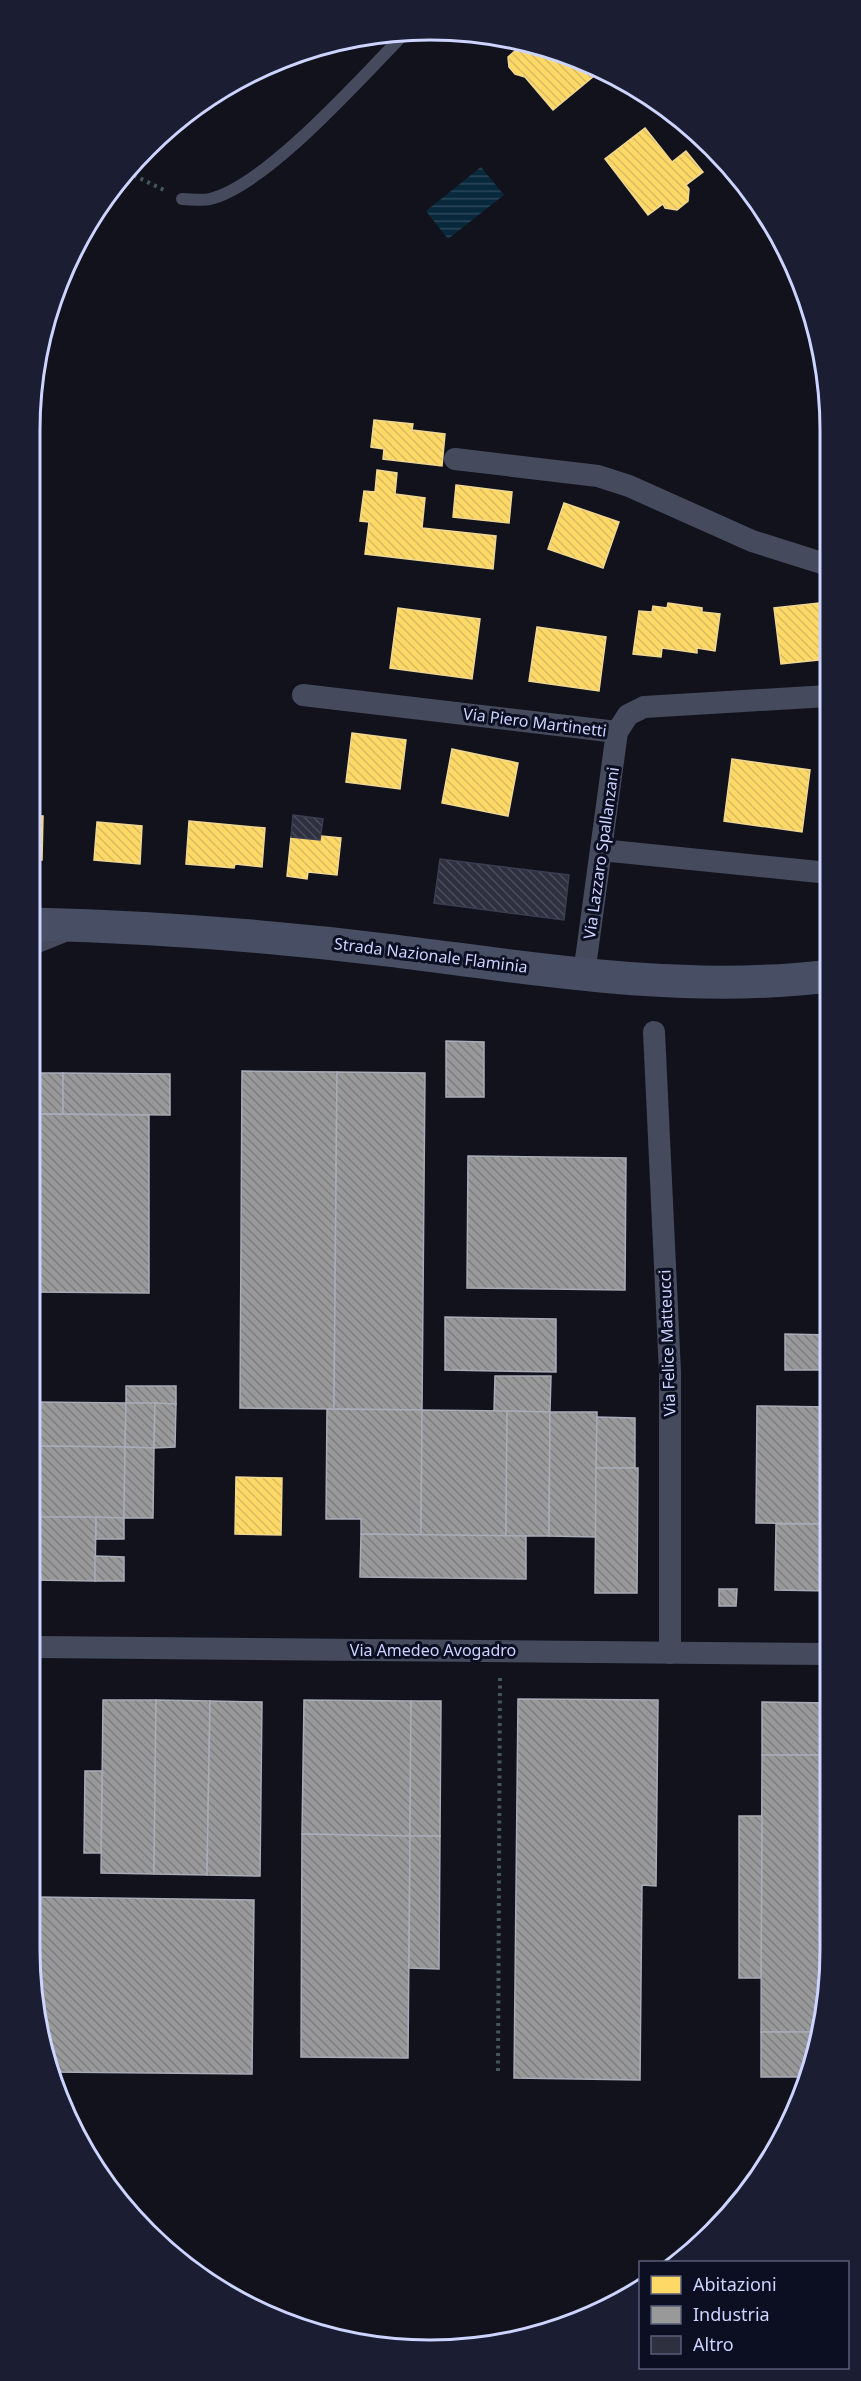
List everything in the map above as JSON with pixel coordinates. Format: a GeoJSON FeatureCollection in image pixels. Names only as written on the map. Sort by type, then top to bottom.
{"type":"FeatureCollection","features":[{"type":"Feature","properties":{"kind":"main road","name":"Strada Nazionale Flaminia"},"geometry":{"type":"LineString","coordinates":[[40,924],[261,935],[584,974],[682,983],[795,980],[820,977]]}},
{"type":"Feature","properties":{"kind":"street"},"geometry":{"type":"LineString","coordinates":[[455,459],[598,476],[629,486],[752,541],[820,562]]}},
{"type":"Feature","properties":{"kind":"street","name":"Via Piero Martinetti"},"geometry":{"type":"LineString","coordinates":[[303,695],[617,732],[628,715],[644,706],[820,696]]}},
{"type":"Feature","properties":{"kind":"street","name":"Via Lazzaro Spallanzani"},"geometry":{"type":"LineString","coordinates":[[584,974],[617,732]]}},
{"type":"Feature","properties":{"kind":"street"},"geometry":{"type":"LineString","coordinates":[[601,850],[820,872]]}},
{"type":"Feature","properties":{"kind":"street"},"geometry":{"type":"LineString","coordinates":[[40,941],[78,925]]}},
{"type":"Feature","properties":{"kind":"street","name":"Via Felice Matteucci"},"geometry":{"type":"LineString","coordinates":[[654,1032],[670,1372],[670,1653]]}},
{"type":"Feature","properties":{"kind":"street","name":"Via Amedeo Avogadro"},"geometry":{"type":"LineString","coordinates":[[40,1647],[820,1653]]}},
{"type":"Feature","properties":{"kind":"lane"},"geometry":{"type":"LineString","coordinates":[[182,199],[209,199],[243,186],[281,154],[396,42]]}},
{"type":"Feature","properties":{"kind":"path"},"geometry":{"type":"LineString","coordinates":[[135,176],[182,199]]}},
{"type":"Feature","properties":{"kind":"path"},"geometry":{"type":"LineString","coordinates":[[498,2071],[500,1651]]}},
{"type":"Feature","properties":{"kind":"water"},"geometry":{"type":"Polygon","coordinates":[[[481,167],[504,195],[448,239],[426,211],[481,167]]]}},
{"type":"Feature","properties":{"kind":"building: Abitazioni"},"geometry":{"type":"Polygon","coordinates":[[[516,50],[556,61],[593,76],[553,110],[525,77],[515,74],[509,67],[508,57],[516,50]]]}},
{"type":"Feature","properties":{"kind":"building: Abitazioni"},"geometry":{"type":"Polygon","coordinates":[[[645,128],[672,162],[686,151],[703,172],[686,185],[689,189],[688,201],[677,210],[665,208],[663,204],[648,215],[605,159],[645,128]]]}},
{"type":"Feature","properties":{"kind":"building: Abitazioni"},"geometry":{"type":"Polygon","coordinates":[[[374,420],[413,424],[412,430],[445,434],[442,466],[383,459],[384,449],[371,447],[374,420]]]}},
{"type":"Feature","properties":{"kind":"building: Abitazioni"},"geometry":{"type":"Polygon","coordinates":[[[377,470],[397,473],[395,494],[425,498],[422,528],[496,536],[493,569],[365,554],[369,522],[360,521],[364,491],[375,492],[377,470]]]}},
{"type":"Feature","properties":{"kind":"building: Abitazioni"},"geometry":{"type":"Polygon","coordinates":[[[456,485],[512,492],[509,523],[453,517],[456,485]]]}},
{"type":"Feature","properties":{"kind":"building: Abitazioni"},"geometry":{"type":"Polygon","coordinates":[[[564,503],[619,522],[603,568],[548,549],[564,503]]]}},
{"type":"Feature","properties":{"kind":"building: Abitazioni"},"geometry":{"type":"Polygon","coordinates":[[[668,603],[702,608],[702,612],[720,614],[715,651],[697,648],[697,653],[662,648],[661,657],[633,654],[639,611],[652,612],[653,606],[667,608],[668,603]]]}},
{"type":"Feature","properties":{"kind":"building: Abitazioni"},"geometry":{"type":"Polygon","coordinates":[[[820,603],[820,660],[781,664],[774,608],[820,603]]]}},
{"type":"Feature","properties":{"kind":"building: Abitazioni"},"geometry":{"type":"Polygon","coordinates":[[[398,608],[480,619],[472,679],[390,668],[398,608]]]}},
{"type":"Feature","properties":{"kind":"building: Abitazioni"},"geometry":{"type":"Polygon","coordinates":[[[537,627],[606,637],[599,691],[529,681],[537,627]]]}},
{"type":"Feature","properties":{"kind":"building: Abitazioni"},"geometry":{"type":"Polygon","coordinates":[[[352,733],[406,740],[400,789],[346,782],[352,733]]]}},
{"type":"Feature","properties":{"kind":"building: Abitazioni"},"geometry":{"type":"Polygon","coordinates":[[[452,749],[518,763],[508,816],[442,803],[452,749]]]}},
{"type":"Feature","properties":{"kind":"building: Abitazioni"},"geometry":{"type":"Polygon","coordinates":[[[732,759],[810,770],[802,832],[724,821],[732,759]]]}},
{"type":"Feature","properties":{"kind":"building: Abitazioni"},"geometry":{"type":"Polygon","coordinates":[[[40,816],[43,816],[42,860],[40,860],[40,816]]]}},
{"type":"Feature","properties":{"kind":"building: Abitazioni"},"geometry":{"type":"Polygon","coordinates":[[[189,821],[265,828],[262,867],[235,864],[234,868],[186,864],[189,821]]]}},
{"type":"Feature","properties":{"kind":"building: Abitazioni"},"geometry":{"type":"Polygon","coordinates":[[[97,822],[142,826],[140,864],[94,860],[97,822]]]}},
{"type":"Feature","properties":{"kind":"building: Abitazioni"},"geometry":{"type":"Polygon","coordinates":[[[321,836],[341,838],[337,875],[308,872],[307,879],[287,876],[291,837],[320,840],[321,836]]]}},
{"type":"Feature","properties":{"kind":"building: Abitazioni"},"geometry":{"type":"Polygon","coordinates":[[[236,1477],[282,1478],[281,1535],[235,1534],[236,1477]]]}},
{"type":"Feature","properties":{"kind":"building: Industria"},"geometry":{"type":"Polygon","coordinates":[[[446,1041],[484,1042],[484,1097],[446,1097],[446,1041]]]}},
{"type":"Feature","properties":{"kind":"building: Industria"},"geometry":{"type":"Polygon","coordinates":[[[242,1071],[337,1072],[334,1409],[240,1408],[242,1071]]]}},
{"type":"Feature","properties":{"kind":"building: Industria"},"geometry":{"type":"Polygon","coordinates":[[[337,1072],[425,1073],[422,1410],[334,1409],[337,1072]]]}},
{"type":"Feature","properties":{"kind":"building: Industria"},"geometry":{"type":"Polygon","coordinates":[[[40,1073],[63,1073],[63,1114],[40,1114],[40,1073]]]}},
{"type":"Feature","properties":{"kind":"building: Industria"},"geometry":{"type":"Polygon","coordinates":[[[63,1073],[170,1074],[170,1115],[63,1114],[63,1073]]]}},
{"type":"Feature","properties":{"kind":"building: Industria"},"geometry":{"type":"Polygon","coordinates":[[[40,1114],[149,1115],[149,1293],[40,1292],[40,1114]]]}},
{"type":"Feature","properties":{"kind":"building: Industria"},"geometry":{"type":"Polygon","coordinates":[[[468,1156],[626,1158],[625,1290],[467,1288],[468,1156]]]}},
{"type":"Feature","properties":{"kind":"building: Industria"},"geometry":{"type":"Polygon","coordinates":[[[445,1317],[556,1319],[556,1372],[445,1370],[445,1317]]]}},
{"type":"Feature","properties":{"kind":"building: Industria"},"geometry":{"type":"Polygon","coordinates":[[[785,1334],[820,1335],[820,1370],[785,1370],[785,1334]]]}},
{"type":"Feature","properties":{"kind":"building: Industria"},"geometry":{"type":"Polygon","coordinates":[[[495,1376],[551,1376],[550,1412],[494,1411],[495,1376]]]}},
{"type":"Feature","properties":{"kind":"building: Industria"},"geometry":{"type":"Polygon","coordinates":[[[126,1386],[176,1386],[176,1404],[126,1403],[126,1386]]]}},
{"type":"Feature","properties":{"kind":"building: Industria"},"geometry":{"type":"Polygon","coordinates":[[[40,1402],[126,1403],[125,1447],[40,1446],[40,1402]]]}},
{"type":"Feature","properties":{"kind":"building: Industria"},"geometry":{"type":"Polygon","coordinates":[[[126,1403],[155,1403],[154,1448],[125,1447],[126,1403]]]}},
{"type":"Feature","properties":{"kind":"building: Industria"},"geometry":{"type":"Polygon","coordinates":[[[155,1403],[176,1404],[175,1447],[154,1448],[155,1403]]]}},
{"type":"Feature","properties":{"kind":"building: Industria"},"geometry":{"type":"Polygon","coordinates":[[[757,1406],[820,1407],[820,1524],[756,1523],[757,1406]]]}},
{"type":"Feature","properties":{"kind":"building: Industria"},"geometry":{"type":"Polygon","coordinates":[[[327,1409],[422,1410],[421,1535],[361,1534],[361,1519],[326,1519],[327,1409]]]}},
{"type":"Feature","properties":{"kind":"building: Industria"},"geometry":{"type":"Polygon","coordinates":[[[422,1410],[507,1411],[506,1536],[421,1535],[422,1410]]]}},
{"type":"Feature","properties":{"kind":"building: Industria"},"geometry":{"type":"Polygon","coordinates":[[[507,1411],[550,1412],[549,1536],[506,1536],[507,1411]]]}},
{"type":"Feature","properties":{"kind":"building: Industria"},"geometry":{"type":"Polygon","coordinates":[[[550,1412],[597,1412],[596,1537],[549,1536],[550,1412]]]}},
{"type":"Feature","properties":{"kind":"building: Industria"},"geometry":{"type":"Polygon","coordinates":[[[597,1417],[635,1418],[635,1468],[596,1468],[597,1417]]]}},
{"type":"Feature","properties":{"kind":"building: Industria"},"geometry":{"type":"Polygon","coordinates":[[[40,1446],[125,1447],[124,1518],[40,1517],[40,1446]]]}},
{"type":"Feature","properties":{"kind":"building: Industria"},"geometry":{"type":"Polygon","coordinates":[[[125,1447],[154,1448],[153,1518],[124,1518],[125,1447]]]}},
{"type":"Feature","properties":{"kind":"building: Industria"},"geometry":{"type":"Polygon","coordinates":[[[596,1468],[638,1468],[637,1593],[595,1593],[596,1468]]]}},
{"type":"Feature","properties":{"kind":"building: Industria"},"geometry":{"type":"Polygon","coordinates":[[[40,1517],[96,1517],[95,1581],[40,1580],[40,1517]]]}},
{"type":"Feature","properties":{"kind":"building: Industria"},"geometry":{"type":"Polygon","coordinates":[[[96,1517],[124,1518],[124,1539],[96,1539],[96,1517]]]}},
{"type":"Feature","properties":{"kind":"building: Industria"},"geometry":{"type":"Polygon","coordinates":[[[776,1524],[820,1524],[820,1591],[775,1590],[776,1524]]]}},
{"type":"Feature","properties":{"kind":"building: Industria"},"geometry":{"type":"Polygon","coordinates":[[[361,1534],[526,1536],[526,1579],[360,1577],[361,1534]]]}},
{"type":"Feature","properties":{"kind":"building: Industria"},"geometry":{"type":"Polygon","coordinates":[[[95,1556],[124,1557],[124,1581],[95,1581],[95,1556]]]}},
{"type":"Feature","properties":{"kind":"building: Industria"},"geometry":{"type":"Polygon","coordinates":[[[719,1589],[737,1589],[736,1606],[719,1606],[719,1589]]]}},
{"type":"Feature","properties":{"kind":"building: Industria"},"geometry":{"type":"Polygon","coordinates":[[[518,1699],[658,1700],[656,1886],[642,1885],[640,2080],[514,2078],[518,1699]]]}},
{"type":"Feature","properties":{"kind":"building: Industria"},"geometry":{"type":"Polygon","coordinates":[[[103,1700],[156,1700],[154,1874],[101,1873],[103,1700]]]}},
{"type":"Feature","properties":{"kind":"building: Industria"},"geometry":{"type":"Polygon","coordinates":[[[156,1700],[210,1701],[207,1875],[154,1874],[156,1700]]]}},
{"type":"Feature","properties":{"kind":"building: Industria"},"geometry":{"type":"Polygon","coordinates":[[[304,1700],[411,1701],[410,1836],[302,1834],[304,1700]]]}},
{"type":"Feature","properties":{"kind":"building: Industria"},"geometry":{"type":"Polygon","coordinates":[[[210,1701],[262,1702],[260,1876],[207,1875],[210,1701]]]}},
{"type":"Feature","properties":{"kind":"building: Industria"},"geometry":{"type":"Polygon","coordinates":[[[411,1701],[441,1701],[440,1836],[410,1836],[411,1701]]]}},
{"type":"Feature","properties":{"kind":"building: Industria"},"geometry":{"type":"Polygon","coordinates":[[[762,1702],[820,1703],[820,1755],[762,1755],[762,1702]]]}},
{"type":"Feature","properties":{"kind":"building: Industria"},"geometry":{"type":"Polygon","coordinates":[[[762,1755],[820,1755],[820,1976],[813,2027],[812,2032],[761,2032],[762,1755]]]}},
{"type":"Feature","properties":{"kind":"building: Industria"},"geometry":{"type":"Polygon","coordinates":[[[85,1771],[102,1771],[101,1853],[84,1853],[85,1771]]]}},
{"type":"Feature","properties":{"kind":"building: Industria"},"geometry":{"type":"Polygon","coordinates":[[[739,1816],[762,1816],[761,1978],[739,1978],[739,1816]]]}},
{"type":"Feature","properties":{"kind":"building: Industria"},"geometry":{"type":"Polygon","coordinates":[[[302,1834],[410,1836],[408,2058],[301,2057],[302,1834]]]}},
{"type":"Feature","properties":{"kind":"building: Industria"},"geometry":{"type":"Polygon","coordinates":[[[410,1836],[440,1836],[439,1969],[409,1968],[410,1836]]]}},
{"type":"Feature","properties":{"kind":"building: Industria"},"geometry":{"type":"Polygon","coordinates":[[[40,1897],[254,1900],[252,2074],[60,2072],[48,2027],[41,1976],[40,1897]]]}},
{"type":"Feature","properties":{"kind":"building: Industria"},"geometry":{"type":"Polygon","coordinates":[[[761,2032],[812,2032],[800,2077],[761,2077],[761,2032]]]}},
{"type":"Feature","properties":{"kind":"building: Altro"},"geometry":{"type":"Polygon","coordinates":[[[293,815],[323,819],[320,840],[291,837],[293,815]]]}},
{"type":"Feature","properties":{"kind":"building: Altro"},"geometry":{"type":"Polygon","coordinates":[[[440,859],[569,875],[564,920],[434,903],[440,859]]]}}]}
